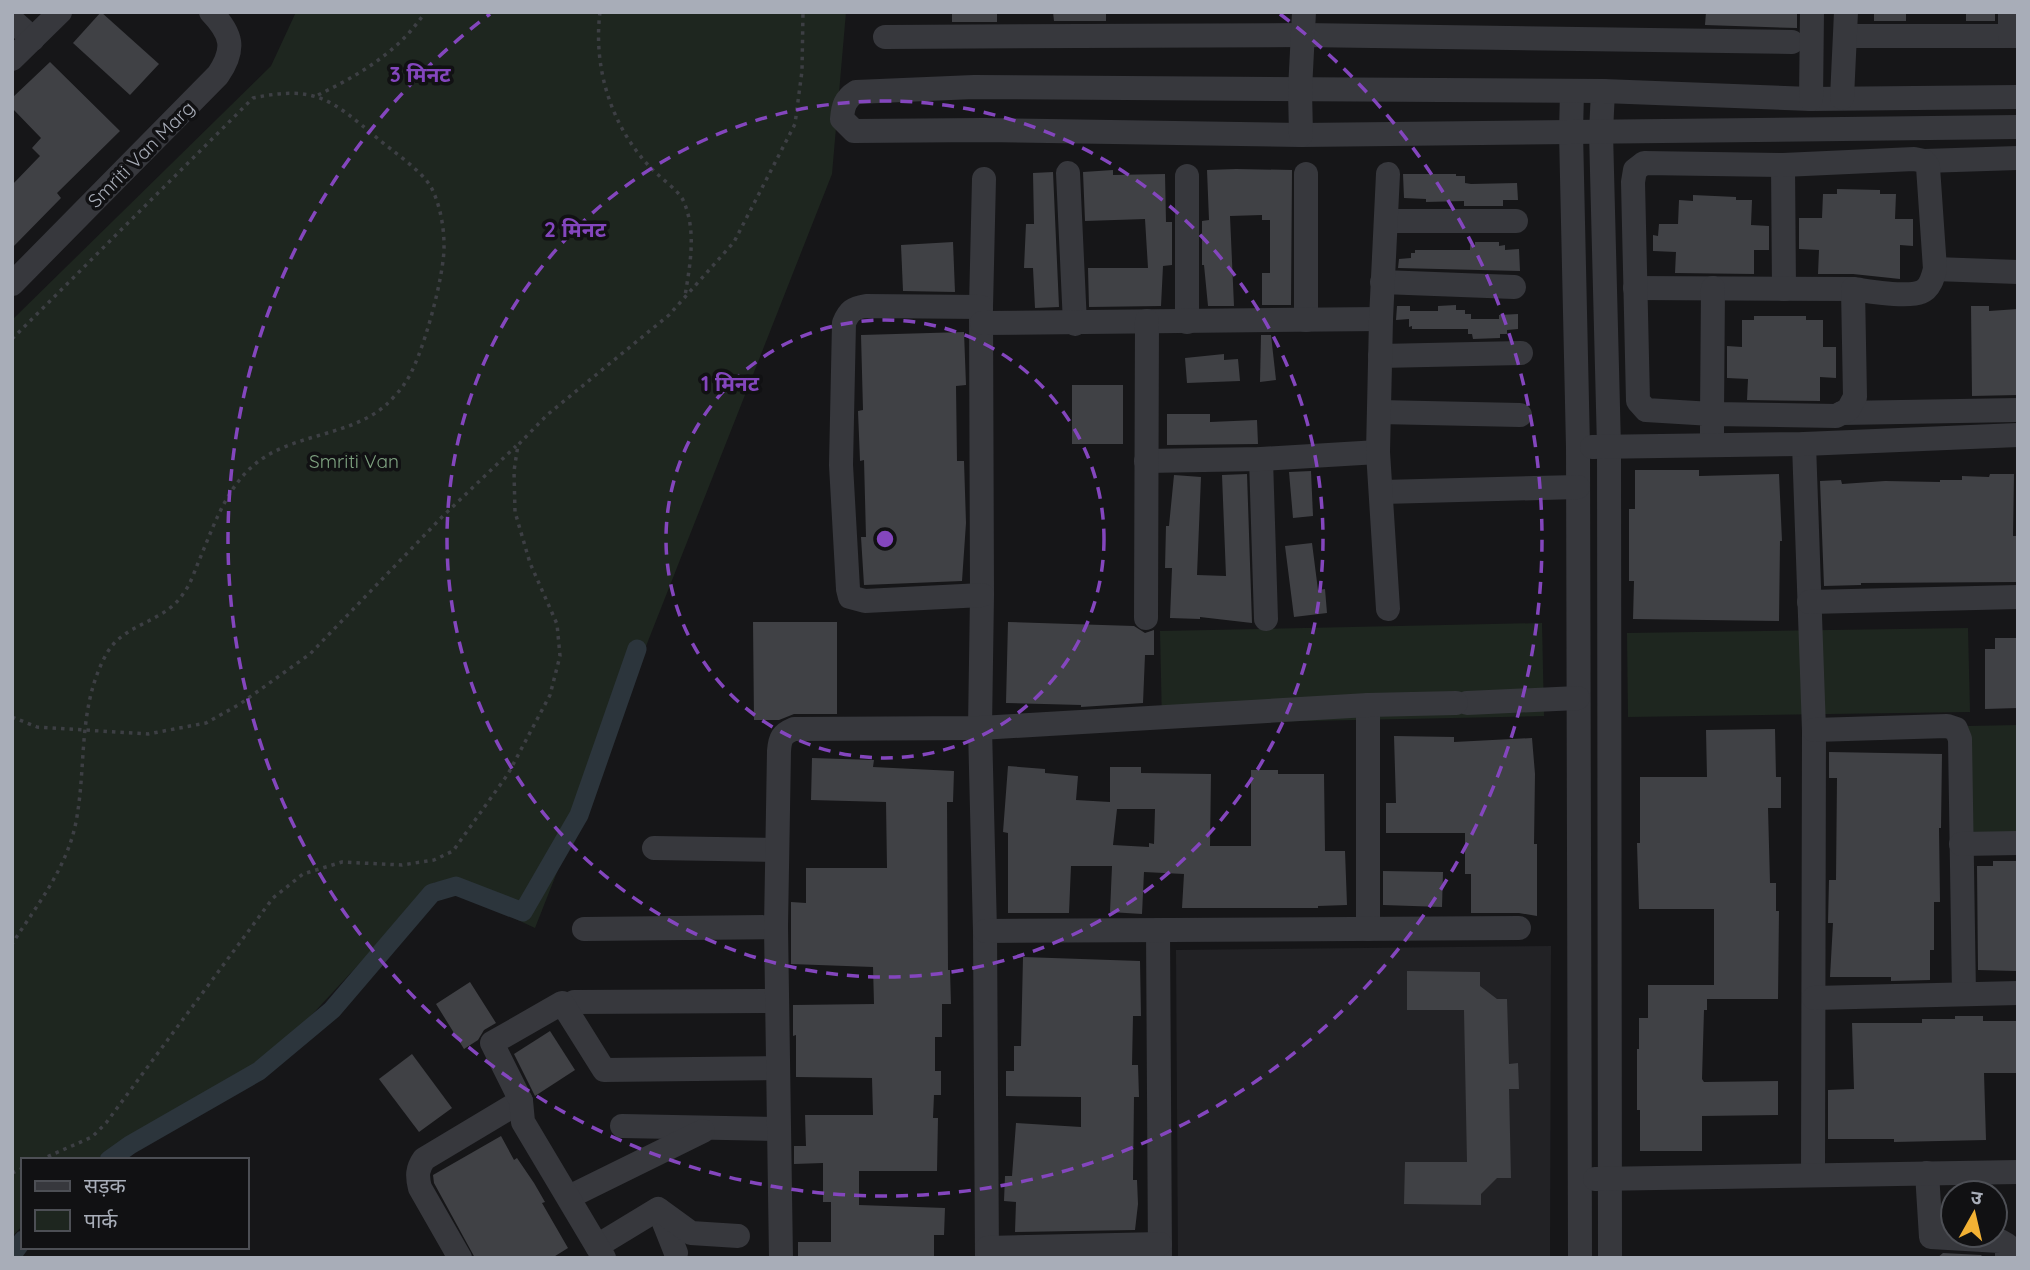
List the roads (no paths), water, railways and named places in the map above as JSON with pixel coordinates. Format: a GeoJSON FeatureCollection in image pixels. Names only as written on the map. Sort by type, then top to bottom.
{"type":"FeatureCollection","features":[{"type":"Feature","properties":{"kind":"street"},"geometry":{"type":"LineString","coordinates":[[12,60],[60,12]]}},
{"type":"Feature","properties":{"kind":"street","name":"Smriti Van Marg"},"geometry":{"type":"LineString","coordinates":[[12,284],[218,75],[228,56],[230,41],[226,28],[211,12]]}},
{"type":"Feature","properties":{"kind":"street"},"geometry":{"type":"LineString","coordinates":[[1811,99],[1812,12]]}},
{"type":"Feature","properties":{"kind":"street"},"geometry":{"type":"LineString","coordinates":[[12,20],[33,39]]}},
{"type":"Feature","properties":{"kind":"street"},"geometry":{"type":"LineString","coordinates":[[885,37],[1304,23],[1792,42]]}},
{"type":"Feature","properties":{"kind":"street"},"geometry":{"type":"LineString","coordinates":[[1301,135],[1300,90],[1304,23]]}},
{"type":"Feature","properties":{"kind":"street"},"geometry":{"type":"LineString","coordinates":[[1842,98],[1846,24],[2013,28]]}},
{"type":"Feature","properties":{"kind":"street"},"geometry":{"type":"LineString","coordinates":[[2018,97],[1811,99],[1603,91],[974,87],[856,92],[848,97],[842,119],[854,131],[984,130],[1301,135],[2018,127]]}},
{"type":"Feature","properties":{"kind":"street"},"geometry":{"type":"LineString","coordinates":[[1603,91],[1601,132],[1609,447],[1610,1258]]}},
{"type":"Feature","properties":{"kind":"street"},"geometry":{"type":"LineString","coordinates":[[1572,92],[1578,447],[1580,1258]]}},
{"type":"Feature","properties":{"kind":"street"},"geometry":{"type":"LineString","coordinates":[[1853,289],[1855,397],[1849,410],[1836,416],[1646,410],[1638,401],[1633,182],[1635,170],[1644,163],[1783,165],[2018,158]]}},
{"type":"Feature","properties":{"kind":"street"},"geometry":{"type":"LineString","coordinates":[[1635,288],[1853,289],[1908,294],[1922,292],[1931,284],[1935,269],[1928,167],[1924,161]]}},
{"type":"Feature","properties":{"kind":"street"},"geometry":{"type":"LineString","coordinates":[[1783,165],[1784,289]]}},
{"type":"Feature","properties":{"kind":"street"},"geometry":{"type":"LineString","coordinates":[[1069,173],[1074,324]]}},
{"type":"Feature","properties":{"kind":"street"},"geometry":{"type":"LineString","coordinates":[[1306,174],[1306,320]]}},
{"type":"Feature","properties":{"kind":"street"},"geometry":{"type":"LineString","coordinates":[[1388,174],[1382,282],[1378,452],[1388,609]]}},
{"type":"Feature","properties":{"kind":"street"},"geometry":{"type":"LineString","coordinates":[[1187,176],[1187,322]]}},
{"type":"Feature","properties":{"kind":"street"},"geometry":{"type":"LineString","coordinates":[[984,180],[980,728],[985,931],[987,1253],[1160,1251],[1158,930]]}},
{"type":"Feature","properties":{"kind":"street"},"geometry":{"type":"LineString","coordinates":[[1386,221],[1516,221]]}},
{"type":"Feature","properties":{"kind":"street"},"geometry":{"type":"LineString","coordinates":[[1935,269],[2018,272]]}},
{"type":"Feature","properties":{"kind":"street"},"geometry":{"type":"LineString","coordinates":[[1382,282],[1514,286]]}},
{"type":"Feature","properties":{"kind":"street"},"geometry":{"type":"LineString","coordinates":[[1712,445],[1713,288]]}},
{"type":"Feature","properties":{"kind":"street"},"geometry":{"type":"LineString","coordinates":[[982,595],[865,601],[850,597],[841,465],[844,323],[848,313],[855,308],[866,306],[1074,324],[1381,319]]}},
{"type":"Feature","properties":{"kind":"street"},"geometry":{"type":"LineString","coordinates":[[1146,618],[1147,321]]}},
{"type":"Feature","properties":{"kind":"street"},"geometry":{"type":"LineString","coordinates":[[1380,356],[1521,353]]}},
{"type":"Feature","properties":{"kind":"street"},"geometry":{"type":"LineString","coordinates":[[1842,414],[2018,410]]}},
{"type":"Feature","properties":{"kind":"street"},"geometry":{"type":"LineString","coordinates":[[1379,412],[1520,415]]}},
{"type":"Feature","properties":{"kind":"street"},"geometry":{"type":"LineString","coordinates":[[1578,447],[1804,444],[2018,435]]}},
{"type":"Feature","properties":{"kind":"street"},"geometry":{"type":"LineString","coordinates":[[1804,444],[1814,730],[1814,1175]]}},
{"type":"Feature","properties":{"kind":"street"},"geometry":{"type":"LineString","coordinates":[[1146,461],[1261,459],[1378,452]]}},
{"type":"Feature","properties":{"kind":"street"},"geometry":{"type":"LineString","coordinates":[[1261,459],[1266,620]]}},
{"type":"Feature","properties":{"kind":"street"},"geometry":{"type":"LineString","coordinates":[[1382,492],[1578,487]]}},
{"type":"Feature","properties":{"kind":"street"},"geometry":{"type":"LineString","coordinates":[[1810,602],[2018,597]]}},
{"type":"Feature","properties":{"kind":"street"},"geometry":{"type":"LineString","coordinates":[[781,1258],[776,927],[779,751],[780,739],[785,733],[794,729],[980,728],[1368,705],[1578,698]]}},
{"type":"Feature","properties":{"kind":"street"},"geometry":{"type":"LineString","coordinates":[[1368,705],[1368,929]]}},
{"type":"Feature","properties":{"kind":"street"},"geometry":{"type":"LineString","coordinates":[[1814,730],[1947,726],[1956,729],[1959,739],[1964,994]]}},
{"type":"Feature","properties":{"kind":"street"},"geometry":{"type":"LineString","coordinates":[[1961,844],[2018,843]]}},
{"type":"Feature","properties":{"kind":"street"},"geometry":{"type":"LineString","coordinates":[[654,848],[777,850]]}},
{"type":"Feature","properties":{"kind":"street"},"geometry":{"type":"LineString","coordinates":[[584,929],[776,927]]}},
{"type":"Feature","properties":{"kind":"street"},"geometry":{"type":"LineString","coordinates":[[985,931],[1519,928]]}},
{"type":"Feature","properties":{"kind":"street"},"geometry":{"type":"LineString","coordinates":[[1814,998],[2018,993]]}},
{"type":"Feature","properties":{"kind":"street"},"geometry":{"type":"LineString","coordinates":[[574,1002],[777,1001]]}},
{"type":"Feature","properties":{"kind":"street"},"geometry":{"type":"LineString","coordinates":[[658,1209],[601,1252],[523,1122],[521,1101],[492,1044],[562,1003],[604,1070],[778,1068]]}},
{"type":"Feature","properties":{"kind":"street"},"geometry":{"type":"LineString","coordinates":[[460,1258],[420,1188],[417,1177],[419,1167],[424,1159],[443,1146],[521,1101]]}},
{"type":"Feature","properties":{"kind":"street"},"geometry":{"type":"LineString","coordinates":[[622,1126],[779,1129]]}},
{"type":"Feature","properties":{"kind":"street"},"geometry":{"type":"LineString","coordinates":[[569,1197],[709,1128]]}},
{"type":"Feature","properties":{"kind":"street"},"geometry":{"type":"LineString","coordinates":[[1579,1179],[2018,1172]]}},
{"type":"Feature","properties":{"kind":"street"},"geometry":{"type":"LineString","coordinates":[[1927,1173],[1931,1237],[2000,1241],[2007,1245],[2007,1258]]}},
{"type":"Feature","properties":{"kind":"street"},"geometry":{"type":"LineString","coordinates":[[658,1209],[691,1233],[737,1236]]}},
{"type":"Feature","properties":{"kind":"street"},"geometry":{"type":"LineString","coordinates":[[658,1209],[676,1253]]}},
{"type":"Feature","properties":{"kind":"waterway"},"geometry":{"type":"LineString","coordinates":[[112,1158],[259,1071],[332,1010],[432,893],[456,886],[523,912],[579,815],[637,649]]}},
{"type":"Feature","properties":{"kind":"waterway"},"geometry":{"type":"LineString","coordinates":[[12,1255],[21,1243]]}},
{"type":"Feature","properties":{"kind":"park label","name":"Smriti Van"},"geometry":{"type":"Point","coordinates":[354,461]}}]}
